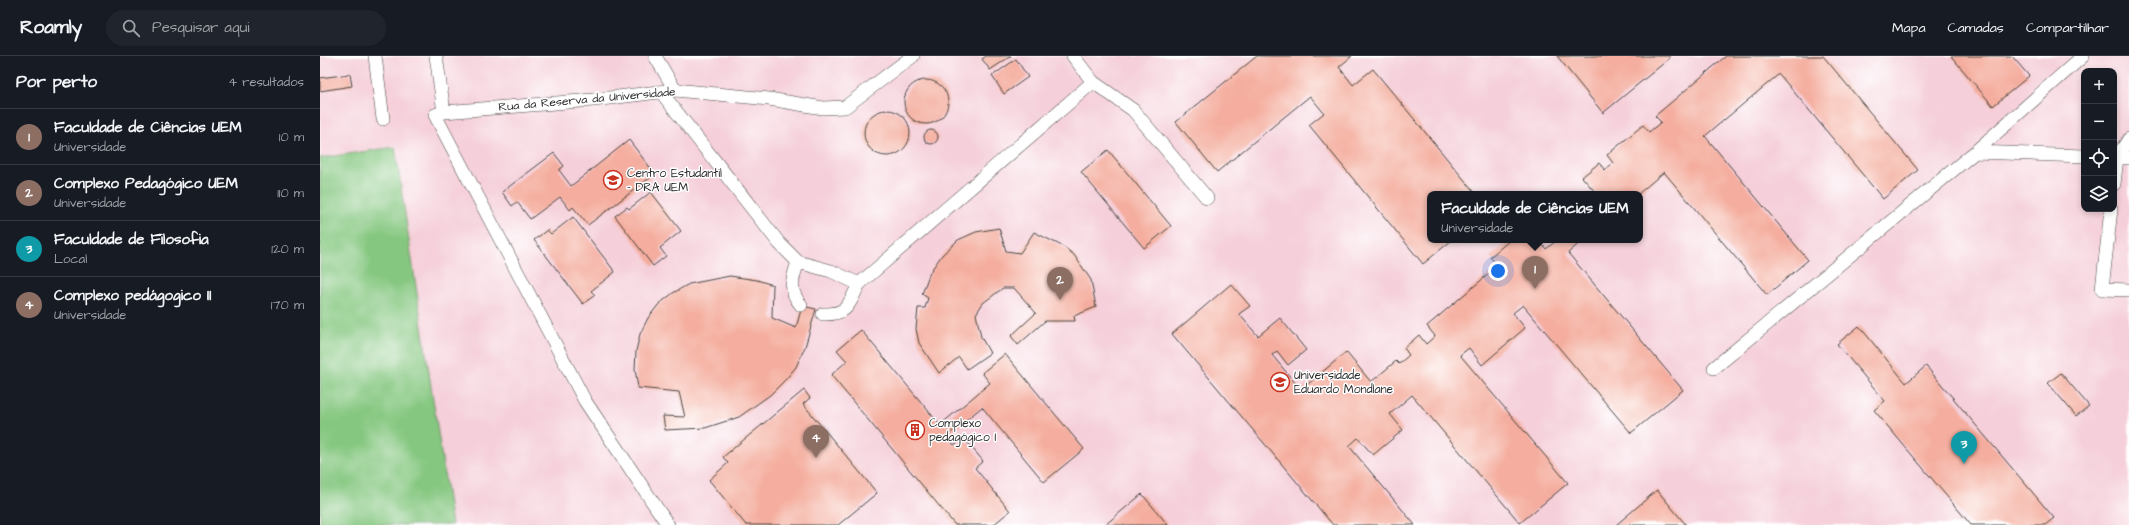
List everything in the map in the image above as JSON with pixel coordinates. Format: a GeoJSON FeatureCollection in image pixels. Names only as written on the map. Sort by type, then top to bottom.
{"type":"FeatureCollection","features":[{"type":"Feature","properties":{"kind":"lane"},"geometry":{"type":"LineString","coordinates":[[374,56],[384,119]]}},
{"type":"Feature","properties":{"kind":"lane"},"geometry":{"type":"LineString","coordinates":[[436,56],[439,114],[586,400],[668,525]]}},
{"type":"Feature","properties":{"kind":"lane"},"geometry":{"type":"LineString","coordinates":[[655,56],[675,90]]}},
{"type":"Feature","properties":{"kind":"lane","name":"Rua da Reserva da Universidade"},"geometry":{"type":"LineString","coordinates":[[439,114],[675,90],[769,99],[823,108],[845,107],[913,56]]}},
{"type":"Feature","properties":{"kind":"lane"},"geometry":{"type":"LineString","coordinates":[[1073,56],[1093,82],[1133,110],[1207,198]]}},
{"type":"Feature","properties":{"kind":"lane"},"geometry":{"type":"LineString","coordinates":[[1714,368],[1975,152],[2083,56]]}},
{"type":"Feature","properties":{"kind":"lane"},"geometry":{"type":"LineString","coordinates":[[823,314],[831,314],[842,311],[850,305],[859,284],[1093,82]]}},
{"type":"Feature","properties":{"kind":"lane"},"geometry":{"type":"LineString","coordinates":[[661,92],[779,243],[798,262],[831,271],[859,284]]}},
{"type":"Feature","properties":{"kind":"lane"},"geometry":{"type":"LineString","coordinates":[[2116,176],[2120,157],[2129,139]]}},
{"type":"Feature","properties":{"kind":"lane"},"geometry":{"type":"LineString","coordinates":[[1975,152],[2081,156]]}},
{"type":"Feature","properties":{"kind":"lane"},"geometry":{"type":"LineString","coordinates":[[2111,212],[2102,289],[2129,290]]}},
{"type":"Feature","properties":{"kind":"lane"},"geometry":{"type":"LineString","coordinates":[[798,262],[792,285],[793,296],[800,305]]}},
{"type":"Feature","properties":{"kind":"shaded area","name":"Universidade Eduardo Mondlane"},"geometry":{"type":"Polygon","coordinates":[[[320,56],[2129,56],[2129,525],[452,525],[396,148],[320,158],[320,56]]]}},
{"type":"Feature","properties":{"kind":"green space"},"geometry":{"type":"Polygon","coordinates":[[[395,147],[452,525],[320,525],[320,158],[395,147]]]}},
{"type":"Feature","properties":{"kind":"building"},"geometry":{"type":"Polygon","coordinates":[[[986,56],[1011,56],[990,70],[982,59],[986,56]]]}},
{"type":"Feature","properties":{"kind":"building"},"geometry":{"type":"Polygon","coordinates":[[[1257,56],[1352,56],[1339,67],[1353,85],[1373,69],[1474,191],[1427,191],[1427,243],[1448,243],[1423,264],[1309,125],[1324,113],[1310,96],[1217,172],[1176,122],[1257,56]]]}},
{"type":"Feature","properties":{"kind":"building"},"geometry":{"type":"Polygon","coordinates":[[[1557,56],[1669,56],[1670,58],[1603,113],[1557,56]]]}},
{"type":"Feature","properties":{"kind":"building"},"geometry":{"type":"Polygon","coordinates":[[[1726,56],[1823,56],[1918,170],[1883,199],[1779,74],[1705,136],[1808,260],[1767,295],[1664,172],[1642,191],[1594,191],[1582,177],[1599,163],[1605,170],[1613,163],[1607,155],[1643,125],[1649,132],[1661,122],[1655,116],[1726,56]]]}},
{"type":"Feature","properties":{"kind":"building"},"geometry":{"type":"Polygon","coordinates":[[[1951,56],[2012,56],[2029,76],[1993,106],[1951,56]]]}},
{"type":"Feature","properties":{"kind":"building"},"geometry":{"type":"Polygon","coordinates":[[[1016,59],[1028,77],[1004,94],[992,76],[1016,59]]]}},
{"type":"Feature","properties":{"kind":"building"},"geometry":{"type":"Polygon","coordinates":[[[350,74],[352,86],[320,91],[320,78],[350,74]]]}},
{"type":"Feature","properties":{"kind":"building"},"geometry":{"type":"Polygon","coordinates":[[[922,80],[930,80],[942,86],[948,98],[948,106],[942,118],[930,124],[922,124],[910,118],[904,106],[904,98],[910,86],[922,80]]]}},
{"type":"Feature","properties":{"kind":"building"},"geometry":{"type":"Polygon","coordinates":[[[887,110],[900,114],[906,120],[910,133],[906,146],[900,152],[887,156],[874,152],[868,146],[864,133],[868,120],[874,114],[887,110]]]}},
{"type":"Feature","properties":{"kind":"building"},"geometry":{"type":"Polygon","coordinates":[[[928,130],[934,130],[938,134],[938,140],[934,144],[928,144],[924,140],[924,134],[928,130]]]}},
{"type":"Feature","properties":{"kind":"building","name":"Centro Estudantil - DRA UEM"},"geometry":{"type":"Polygon","coordinates":[[[629,140],[655,174],[588,225],[573,207],[570,210],[560,197],[530,219],[517,202],[512,206],[502,192],[554,153],[564,166],[559,170],[571,186],[629,140]]]}},
{"type":"Feature","properties":{"kind":"building"},"geometry":{"type":"Polygon","coordinates":[[[1108,150],[1171,226],[1144,248],[1081,172],[1108,150]]]}},
{"type":"Feature","properties":{"kind":"building","name":"Centro Estudantil - DRA UEM"},"geometry":{"type":"Polygon","coordinates":[[[651,192],[681,231],[660,248],[666,256],[653,266],[615,216],[627,207],[629,209],[651,192]]]}},
{"type":"Feature","properties":{"kind":"building"},"geometry":{"type":"Polygon","coordinates":[[[573,217],[615,272],[591,291],[595,295],[583,304],[534,240],[547,230],[551,234],[573,217]]]}},
{"type":"Feature","properties":{"kind":"building"},"geometry":{"type":"Polygon","coordinates":[[[999,228],[1006,251],[1020,253],[1034,232],[1064,247],[1074,255],[1091,280],[1096,307],[1074,316],[1075,321],[1045,321],[1018,345],[1011,336],[1036,313],[1014,288],[1003,288],[983,303],[976,314],[981,337],[990,353],[967,369],[959,357],[939,373],[919,343],[916,329],[918,308],[925,308],[928,298],[922,294],[930,272],[942,255],[958,240],[976,232],[999,228]]]}},
{"type":"Feature","properties":{"kind":"building"},"geometry":{"type":"Polygon","coordinates":[[[1506,243],[1541,243],[1546,249],[1553,243],[1580,243],[1568,253],[1683,390],[1631,433],[1523,305],[1513,313],[1525,328],[1482,365],[1469,348],[1460,355],[1568,483],[1520,523],[1412,395],[1390,414],[1403,430],[1373,455],[1358,438],[1349,446],[1415,525],[1333,525],[1172,334],[1231,284],[1250,306],[1239,314],[1258,336],[1280,318],[1306,350],[1288,365],[1277,351],[1272,355],[1301,390],[1346,352],[1371,382],[1396,361],[1399,364],[1409,355],[1404,348],[1419,335],[1426,344],[1435,336],[1427,326],[1498,266],[1490,257],[1506,243]]]}},
{"type":"Feature","properties":{"kind":"building"},"geometry":{"type":"Polygon","coordinates":[[[730,276],[757,280],[773,285],[772,318],[796,328],[802,306],[816,309],[805,347],[796,367],[786,379],[770,395],[739,417],[705,428],[665,430],[663,416],[685,417],[679,392],[638,388],[635,369],[636,351],[640,334],[648,318],[659,304],[673,293],[689,284],[730,276]]]}},
{"type":"Feature","properties":{"kind":"building"},"geometry":{"type":"Polygon","coordinates":[[[1859,326],[1906,383],[1926,366],[2054,518],[2045,525],[1971,525],[1874,410],[1885,401],[1837,344],[1859,326]]]}},
{"type":"Feature","properties":{"kind":"building","name":"Complexo pedagógico I"},"geometry":{"type":"Polygon","coordinates":[[[861,330],[940,425],[990,383],[982,373],[1005,354],[1084,449],[1044,482],[982,407],[947,436],[954,445],[964,438],[983,461],[975,468],[1010,511],[993,525],[955,525],[831,375],[847,361],[837,350],[861,330]]]}},
{"type":"Feature","properties":{"kind":"building"},"geometry":{"type":"Polygon","coordinates":[[[2061,373],[2089,406],[2076,416],[2048,383],[2061,373]]]}},
{"type":"Feature","properties":{"kind":"building"},"geometry":{"type":"Polygon","coordinates":[[[804,390],[810,398],[803,404],[877,493],[838,525],[746,525],[709,480],[728,463],[723,457],[804,390]]]}},
{"type":"Feature","properties":{"kind":"building"},"geometry":{"type":"Polygon","coordinates":[[[1657,490],[1686,525],[1616,525],[1657,490]]]}},
{"type":"Feature","properties":{"kind":"building"},"geometry":{"type":"Polygon","coordinates":[[[1142,494],[1168,525],[1105,525],[1142,494]]]}},
{"type":"Feature","properties":{"kind":"place","name":"Centro Estudantil - DRA UEM"},"geometry":{"type":"Point","coordinates":[613,180]}},
{"type":"Feature","properties":{"kind":"place","name":"Faculdade de Ciências UEM"},"geometry":{"type":"Point","coordinates":[1535,289]}},
{"type":"Feature","properties":{"kind":"place","name":"Complexo Pedagógico UEM"},"geometry":{"type":"Point","coordinates":[1060,300]}},
{"type":"Feature","properties":{"kind":"place","name":"Universidade Eduardo Mondlane"},"geometry":{"type":"Point","coordinates":[1280,382]}},
{"type":"Feature","properties":{"kind":"place","name":"Complexo pedagógico I"},"geometry":{"type":"Point","coordinates":[915,430]}},
{"type":"Feature","properties":{"kind":"place","name":"Complexo pedágogico II"},"geometry":{"type":"Point","coordinates":[816,458]}},
{"type":"Feature","properties":{"kind":"place","name":"Faculdade de Filosofia"},"geometry":{"type":"Point","coordinates":[1964,464]}}]}
